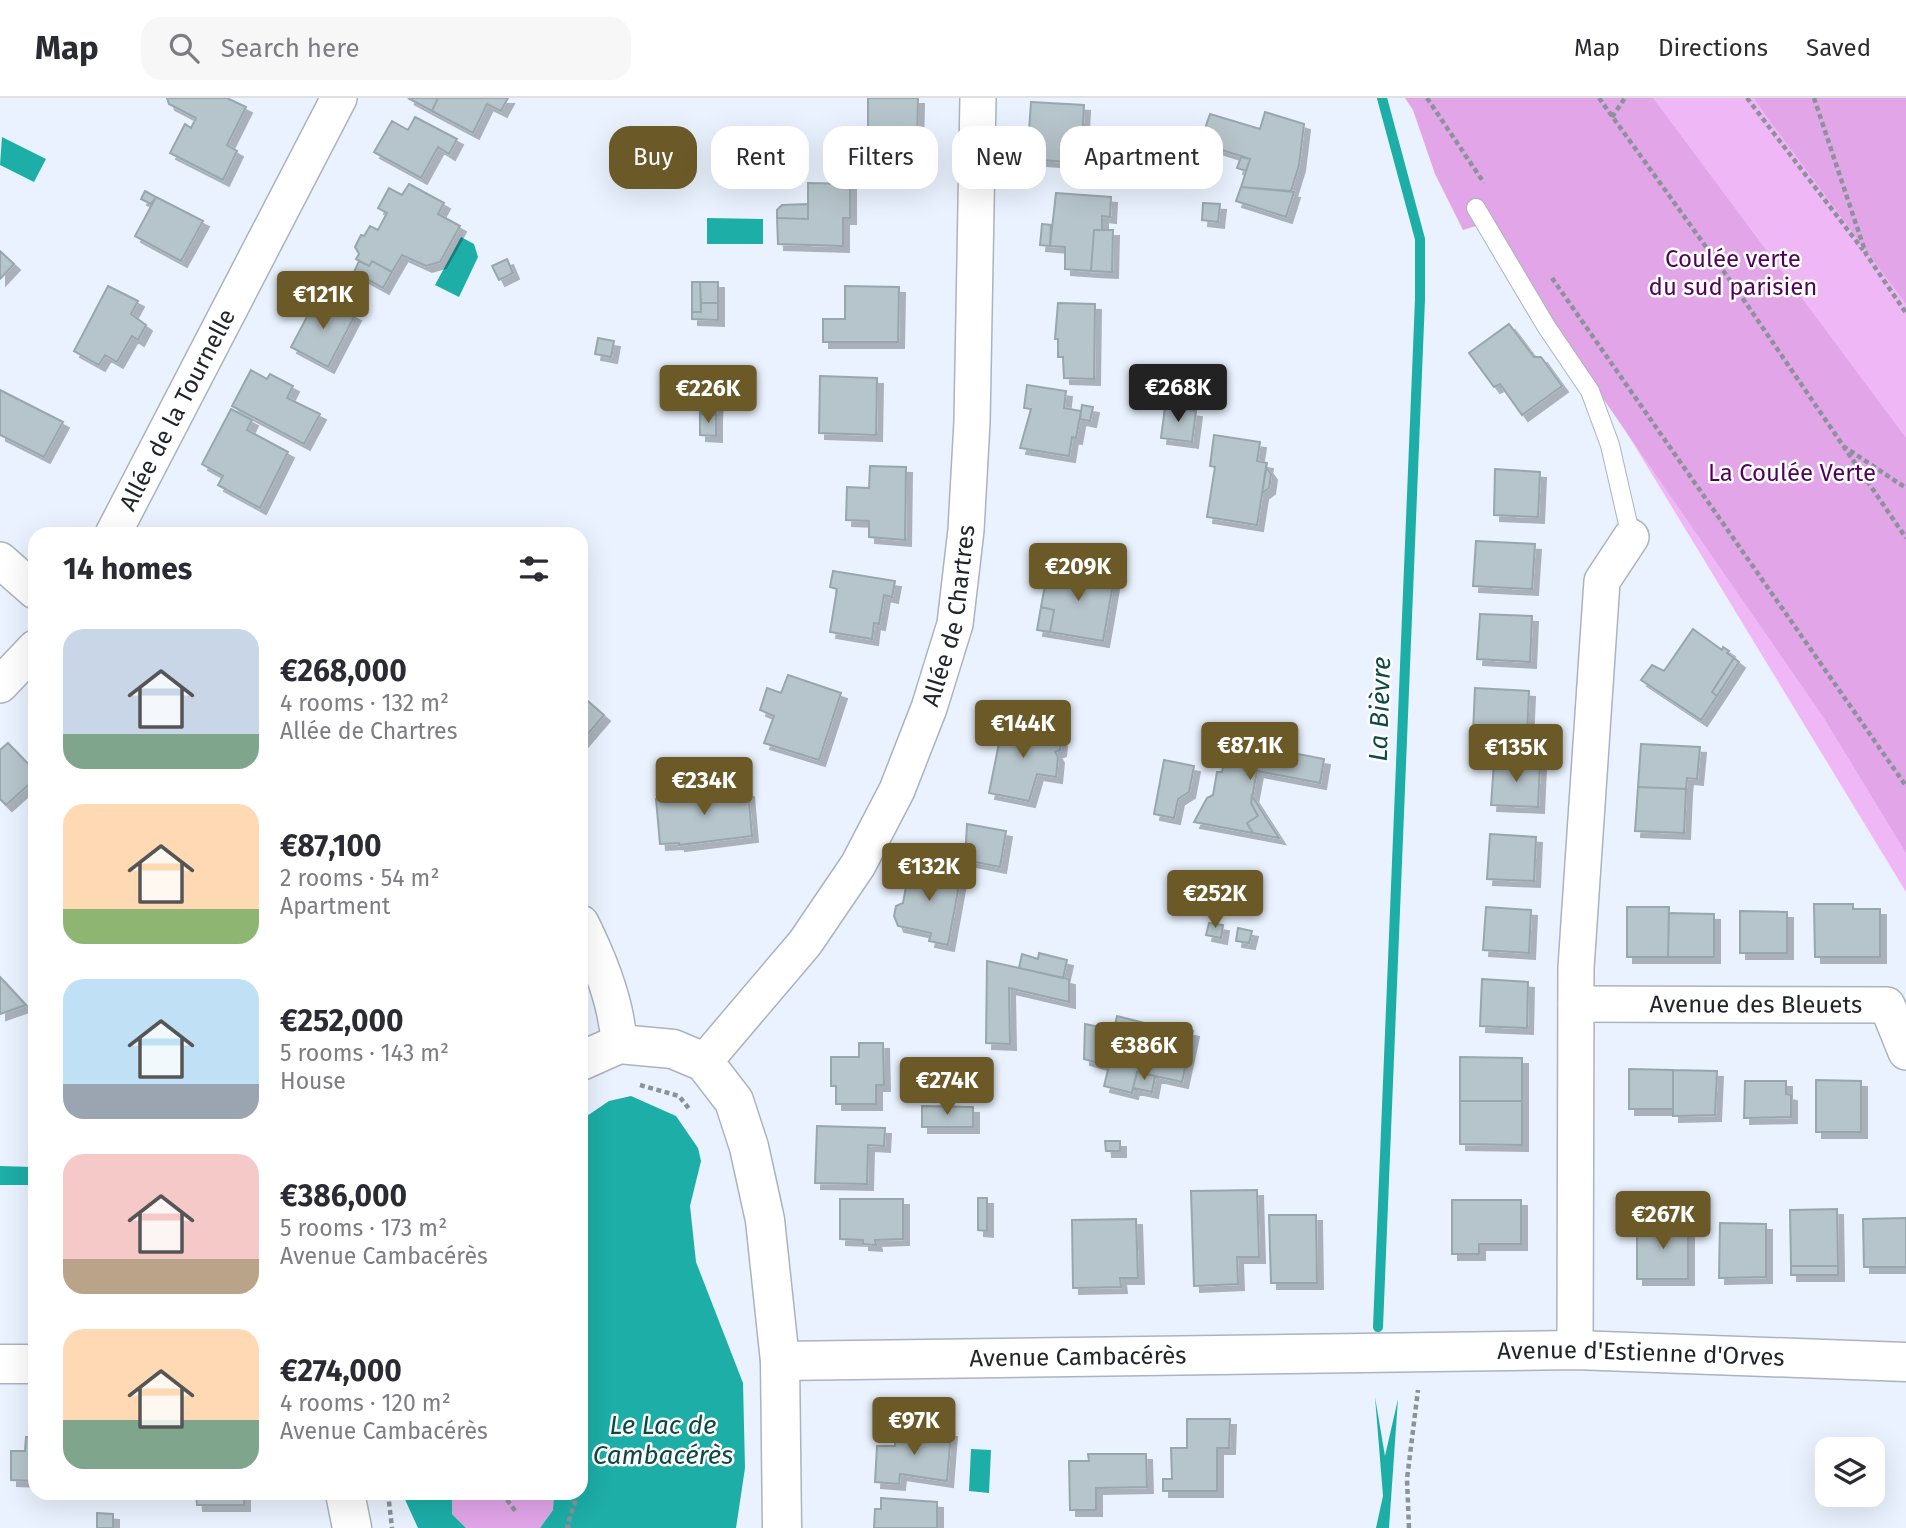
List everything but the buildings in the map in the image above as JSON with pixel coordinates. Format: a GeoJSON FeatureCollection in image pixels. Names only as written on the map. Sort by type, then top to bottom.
{"type":"FeatureCollection","features":[{"type":"Feature","properties":{"kind":"street","name":"Allée de la Tournelle"},"geometry":{"type":"LineString","coordinates":[[117,527],[339,98]]}},
{"type":"Feature","properties":{"kind":"street","name":"Allée de Chartres"},"geometry":{"type":"LineString","coordinates":[[704,1062],[805,943],[858,864],[897,790],[929,708],[955,624],[966,530],[972,422],[978,98]]}},
{"type":"Feature","properties":{"kind":"street"},"geometry":{"type":"LineString","coordinates":[[1575,1350],[1576,1004],[1601,581],[1631,537]]}},
{"type":"Feature","properties":{"kind":"street"},"geometry":{"type":"LineString","coordinates":[[0,560],[28,586]]}},
{"type":"Feature","properties":{"kind":"street"},"geometry":{"type":"LineString","coordinates":[[0,685],[28,655]]}},
{"type":"Feature","properties":{"kind":"street"},"geometry":{"type":"LineString","coordinates":[[588,937],[614,1013],[619,1044]]}},
{"type":"Feature","properties":{"kind":"street","name":"Avenue des Bleuets"},"geometry":{"type":"LineString","coordinates":[[1576,1004],[1887,1005],[1906,1052]]}},
{"type":"Feature","properties":{"kind":"street"},"geometry":{"type":"LineString","coordinates":[[588,1058],[619,1044],[673,1049],[704,1062],[734,1101],[749,1147],[765,1220],[780,1361],[782,1528]]}},
{"type":"Feature","properties":{"kind":"street","name":"Avenue d'Estienne d'Orves"},"geometry":{"type":"LineString","coordinates":[[1374,1354],[1575,1350],[1906,1362]]}},
{"type":"Feature","properties":{"kind":"street","name":"Avenue Cambacérès"},"geometry":{"type":"LineString","coordinates":[[780,1361],[1374,1354]]}},
{"type":"Feature","properties":{"kind":"street"},"geometry":{"type":"LineString","coordinates":[[0,1364],[28,1364]]}},
{"type":"Feature","properties":{"kind":"street"},"geometry":{"type":"LineString","coordinates":[[346,1500],[352,1528]]}},
{"type":"Feature","properties":{"kind":"lane"},"geometry":{"type":"LineString","coordinates":[[1476,208],[1546,326],[1590,391],[1610,445],[1631,537]]}},
{"type":"Feature","properties":{"kind":"path"},"geometry":{"type":"LineString","coordinates":[[1427,98],[1488,189]]}},
{"type":"Feature","properties":{"kind":"path"},"geometry":{"type":"LineString","coordinates":[[1599,98],[1737,290],[1906,538]]}},
{"type":"Feature","properties":{"kind":"path"},"geometry":{"type":"LineString","coordinates":[[1612,117],[1625,98]]}},
{"type":"Feature","properties":{"kind":"path"},"geometry":{"type":"LineString","coordinates":[[1747,98],[1866,254],[1906,313]]}},
{"type":"Feature","properties":{"kind":"path"},"geometry":{"type":"LineString","coordinates":[[1814,98],[1866,254]]}},
{"type":"Feature","properties":{"kind":"path"},"geometry":{"type":"LineString","coordinates":[[1545,268],[1906,786]]}},
{"type":"Feature","properties":{"kind":"path"},"geometry":{"type":"LineString","coordinates":[[1839,443],[1906,488]]}},
{"type":"Feature","properties":{"kind":"path"},"geometry":{"type":"LineString","coordinates":[[635,1084],[679,1096],[694,1114]]}},
{"type":"Feature","properties":{"kind":"path"},"geometry":{"type":"LineString","coordinates":[[1409,1528],[1407,1479],[1424,1353]]}},
{"type":"Feature","properties":{"kind":"path"},"geometry":{"type":"LineString","coordinates":[[389,1500],[392,1528]]}},
{"type":"Feature","properties":{"kind":"path"},"geometry":{"type":"LineString","coordinates":[[507,1500],[516,1512]]}},
{"type":"Feature","properties":{"kind":"path"},"geometry":{"type":"LineString","coordinates":[[570,1528],[567,1526],[576,1500]]}},
{"type":"Feature","properties":{"kind":"green space","name":"La Coulée Verte"},"geometry":{"type":"Polygon","coordinates":[[[1405,98],[1653,98],[1906,438],[1906,853],[1824,718],[1546,316],[1476,226],[1463,230],[1435,174],[1413,110],[1405,98]]]}},
{"type":"Feature","properties":{"kind":"green space","name":"La Coulée Verte"},"geometry":{"type":"Polygon","coordinates":[[[1407,98],[1906,98],[1906,892],[1557,318],[1407,98]]]}},
{"type":"Feature","properties":{"kind":"green space"},"geometry":{"type":"Polygon","coordinates":[[[1754,98],[1906,98],[1906,304],[1764,113],[1754,98]]]}},
{"type":"Feature","properties":{"kind":"green space"},"geometry":{"type":"Polygon","coordinates":[[[452,1500],[554,1500],[553,1510],[540,1528],[466,1528],[452,1514],[452,1500]]]}},
{"type":"Feature","properties":{"kind":"water"},"geometry":{"type":"Polygon","coordinates":[[[2,137],[46,159],[34,182],[0,165],[2,137]]]}},
{"type":"Feature","properties":{"kind":"water"},"geometry":{"type":"Polygon","coordinates":[[[707,218],[763,219],[763,244],[707,244],[707,218]]]}},
{"type":"Feature","properties":{"kind":"water"},"geometry":{"type":"Polygon","coordinates":[[[461,237],[474,244],[478,257],[459,297],[435,285],[461,237]]]}},
{"type":"Feature","properties":{"kind":"water","name":"Le Lac de Cambacérès"},"geometry":{"type":"Polygon","coordinates":[[[631,1096],[676,1116],[698,1148],[701,1161],[690,1206],[696,1262],[743,1383],[745,1468],[736,1528],[540,1528],[553,1510],[554,1500],[588,1500],[588,1115],[609,1101],[631,1096]]]}},
{"type":"Feature","properties":{"kind":"water"},"geometry":{"type":"Polygon","coordinates":[[[0,1166],[28,1167],[28,1185],[0,1185],[0,1166]]]}},
{"type":"Feature","properties":{"kind":"water"},"geometry":{"type":"Polygon","coordinates":[[[1375,1397],[1385,1456],[1398,1399],[1389,1528],[1376,1528],[1383,1496],[1375,1397]]]}},
{"type":"Feature","properties":{"kind":"water"},"geometry":{"type":"Polygon","coordinates":[[[971,1449],[991,1450],[989,1493],[969,1491],[971,1449]]]}},
{"type":"Feature","properties":{"kind":"water"},"geometry":{"type":"Polygon","coordinates":[[[405,1500],[452,1500],[452,1514],[466,1528],[418,1528],[405,1500]]]}},
{"type":"Feature","properties":{"kind":"waterway","name":"La Bièvre"},"geometry":{"type":"LineString","coordinates":[[1378,1327],[1420,299],[1420,239],[1382,98]]}},
{"type":"Feature","properties":{"kind":"park label","name":"Coulée verte du sud parisien"},"geometry":{"type":"Point","coordinates":[1733,273]}}]}
